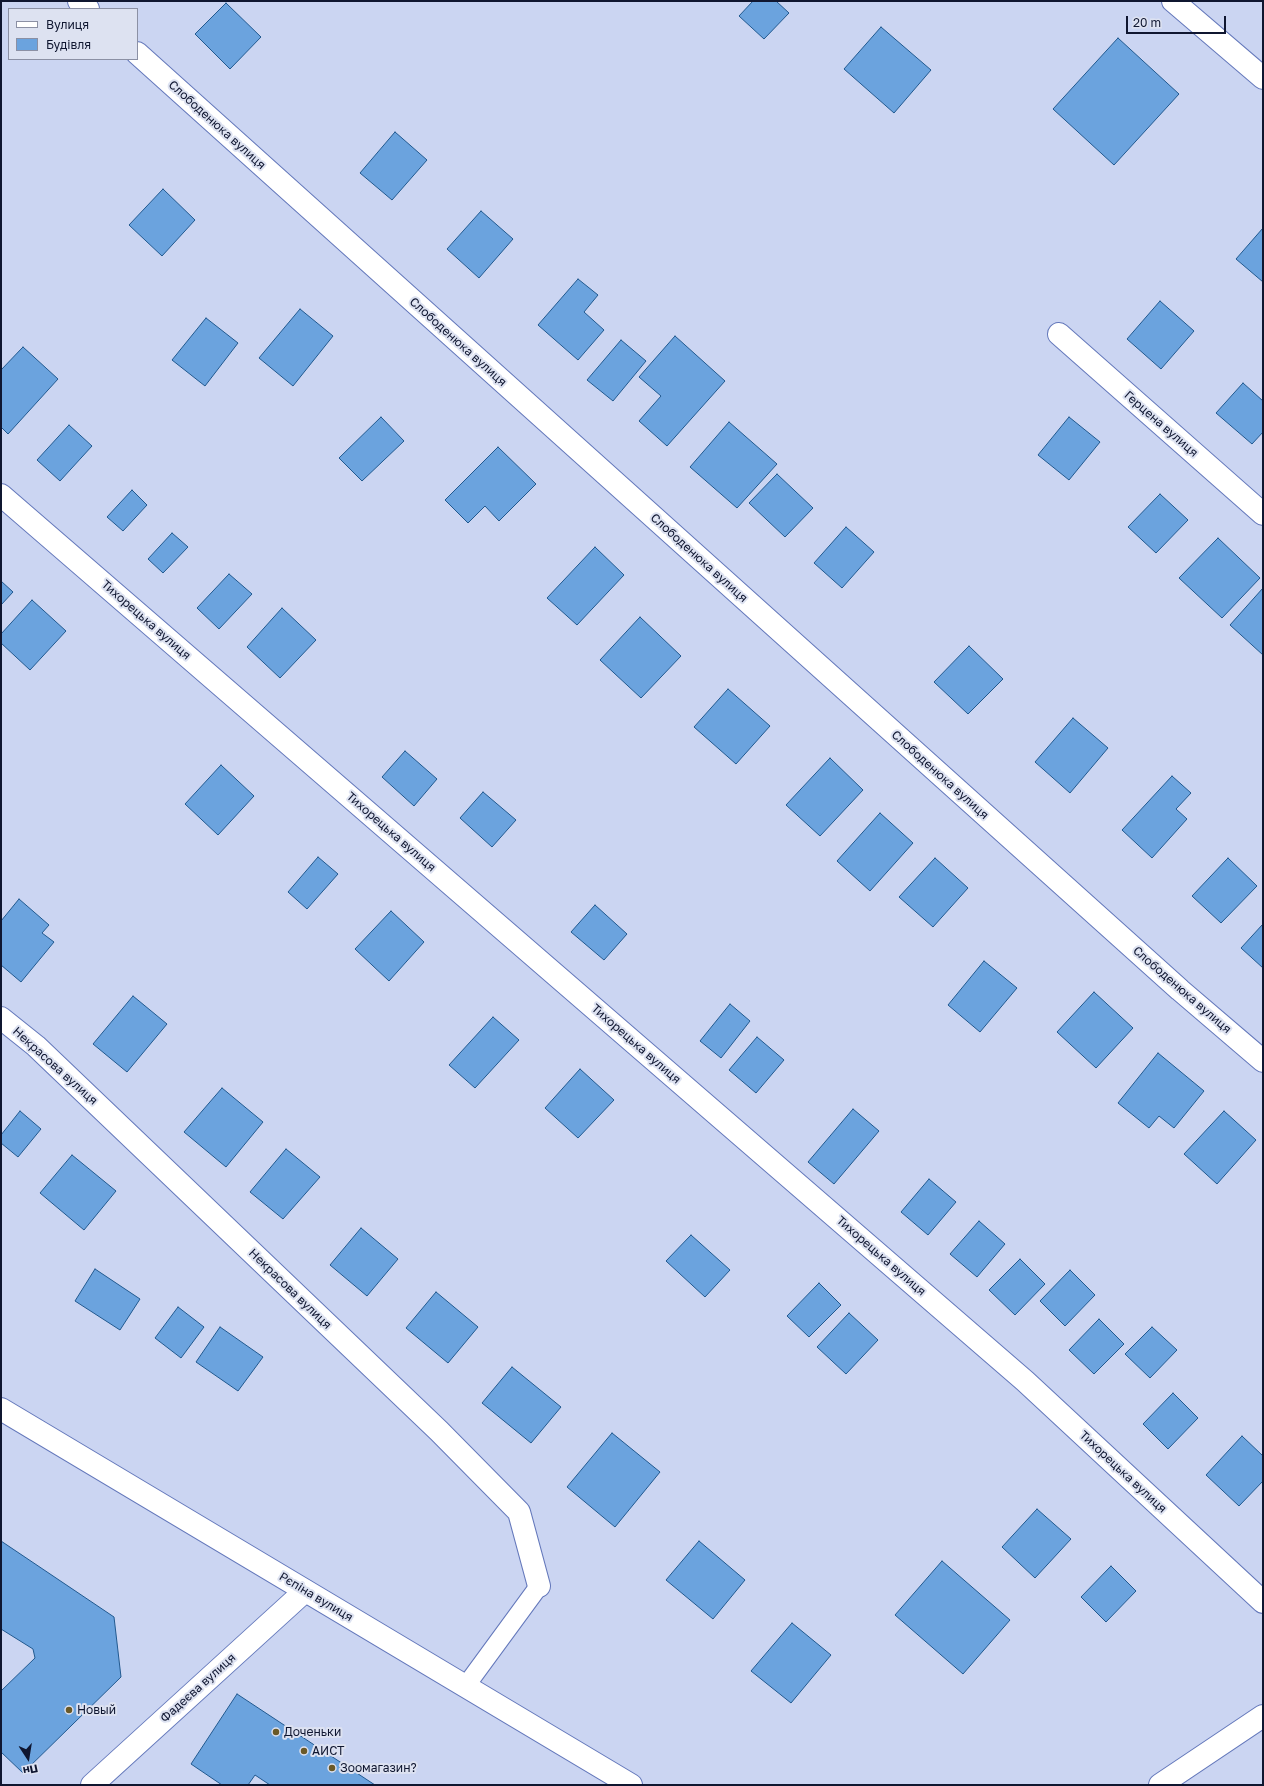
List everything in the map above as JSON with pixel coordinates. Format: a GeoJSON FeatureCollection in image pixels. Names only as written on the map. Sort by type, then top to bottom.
{"type":"FeatureCollection","features":[{"type":"Feature","properties":{"kind":"street"},"geometry":{"type":"LineString","coordinates":[[79,1],[87,8]]}},
{"type":"Feature","properties":{"kind":"street"},"geometry":{"type":"LineString","coordinates":[[1173,1],[1263,78]]}},
{"type":"Feature","properties":{"kind":"street","name":"Слободенюка вулиця"},"geometry":{"type":"LineString","coordinates":[[138,54],[1162,974],[1263,1061]]}},
{"type":"Feature","properties":{"kind":"street","name":"Герцена вулиця"},"geometry":{"type":"LineString","coordinates":[[1059,334],[1263,514]]}},
{"type":"Feature","properties":{"kind":"street","name":"Тихорецька вулиця"},"geometry":{"type":"LineString","coordinates":[[1,495],[1025,1381],[1263,1602]]}},
{"type":"Feature","properties":{"kind":"street","name":"Некрасова вулиця"},"geometry":{"type":"LineString","coordinates":[[1,1018],[42,1052],[422,1414],[519,1512],[539,1586]]}},
{"type":"Feature","properties":{"kind":"street","name":"Рєпіна вулиця"},"geometry":{"type":"LineString","coordinates":[[1,1410],[631,1785]]}},
{"type":"Feature","properties":{"kind":"street","name":"Фадеєва вулиця"},"geometry":{"type":"LineString","coordinates":[[92,1785],[305,1591]]}},
{"type":"Feature","properties":{"kind":"street"},"geometry":{"type":"LineString","coordinates":[[1160,1785],[1263,1716]]}},
{"type":"Feature","properties":{"kind":"lane"},"geometry":{"type":"LineString","coordinates":[[465,1686],[539,1586]]}},
{"type":"Feature","properties":{"kind":"building"},"geometry":{"type":"Polygon","coordinates":[[[753,1],[776,1],[789,13],[764,39],[739,16],[753,1]]]}},
{"type":"Feature","properties":{"kind":"building"},"geometry":{"type":"Polygon","coordinates":[[[226,3],[261,37],[230,69],[195,34],[226,3]]]}},
{"type":"Feature","properties":{"kind":"building"},"geometry":{"type":"Polygon","coordinates":[[[881,27],[931,70],[894,113],[844,69],[881,27]]]}},
{"type":"Feature","properties":{"kind":"building"},"geometry":{"type":"Polygon","coordinates":[[[1118,38],[1179,94],[1114,165],[1053,109],[1118,38]]]}},
{"type":"Feature","properties":{"kind":"building"},"geometry":{"type":"Polygon","coordinates":[[[395,132],[427,160],[392,200],[360,173],[395,132]]]}},
{"type":"Feature","properties":{"kind":"building"},"geometry":{"type":"Polygon","coordinates":[[[163,189],[195,220],[162,256],[129,225],[163,189]]]}},
{"type":"Feature","properties":{"kind":"building"},"geometry":{"type":"Polygon","coordinates":[[[481,211],[513,239],[479,278],[447,249],[481,211]]]}},
{"type":"Feature","properties":{"kind":"building"},"geometry":{"type":"Polygon","coordinates":[[[1263,228],[1263,282],[1236,259],[1263,228]]]}},
{"type":"Feature","properties":{"kind":"building"},"geometry":{"type":"Polygon","coordinates":[[[578,279],[598,295],[584,312],[604,330],[578,360],[538,325],[578,279]]]}},
{"type":"Feature","properties":{"kind":"building"},"geometry":{"type":"Polygon","coordinates":[[[1160,301],[1194,331],[1161,369],[1127,339],[1160,301]]]}},
{"type":"Feature","properties":{"kind":"building"},"geometry":{"type":"Polygon","coordinates":[[[300,309],[333,336],[293,386],[259,358],[300,309]]]}},
{"type":"Feature","properties":{"kind":"building"},"geometry":{"type":"Polygon","coordinates":[[[206,318],[238,343],[205,386],[172,360],[206,318]]]}},
{"type":"Feature","properties":{"kind":"building"},"geometry":{"type":"Polygon","coordinates":[[[675,336],[725,381],[667,446],[639,421],[661,396],[639,377],[675,336]]]}},
{"type":"Feature","properties":{"kind":"building"},"geometry":{"type":"Polygon","coordinates":[[[621,340],[646,361],[613,401],[587,380],[621,340]]]}},
{"type":"Feature","properties":{"kind":"building"},"geometry":{"type":"Polygon","coordinates":[[[23,347],[58,379],[8,434],[1,427],[1,370],[23,347]]]}},
{"type":"Feature","properties":{"kind":"building"},"geometry":{"type":"Polygon","coordinates":[[[1243,383],[1263,401],[1263,432],[1252,444],[1216,413],[1243,383]]]}},
{"type":"Feature","properties":{"kind":"building"},"geometry":{"type":"Polygon","coordinates":[[[381,417],[404,441],[362,481],[339,458],[381,417]]]}},
{"type":"Feature","properties":{"kind":"building"},"geometry":{"type":"Polygon","coordinates":[[[1069,417],[1100,442],[1069,480],[1038,455],[1069,417]]]}},
{"type":"Feature","properties":{"kind":"building"},"geometry":{"type":"Polygon","coordinates":[[[729,422],[777,464],[737,508],[690,467],[729,422]]]}},
{"type":"Feature","properties":{"kind":"building"},"geometry":{"type":"Polygon","coordinates":[[[69,425],[92,446],[60,481],[37,460],[69,425]]]}},
{"type":"Feature","properties":{"kind":"building"},"geometry":{"type":"Polygon","coordinates":[[[498,447],[536,484],[499,521],[485,506],[468,523],[445,500],[498,447]]]}},
{"type":"Feature","properties":{"kind":"building"},"geometry":{"type":"Polygon","coordinates":[[[777,474],[813,508],[785,537],[749,503],[777,474]]]}},
{"type":"Feature","properties":{"kind":"building"},"geometry":{"type":"Polygon","coordinates":[[[132,490],[147,505],[123,531],[107,517],[132,490]]]}},
{"type":"Feature","properties":{"kind":"building"},"geometry":{"type":"Polygon","coordinates":[[[1160,494],[1188,520],[1156,553],[1128,527],[1160,494]]]}},
{"type":"Feature","properties":{"kind":"building"},"geometry":{"type":"Polygon","coordinates":[[[846,527],[874,552],[842,588],[814,563],[846,527]]]}},
{"type":"Feature","properties":{"kind":"building"},"geometry":{"type":"Polygon","coordinates":[[[172,533],[188,547],[163,573],[148,559],[172,533]]]}},
{"type":"Feature","properties":{"kind":"building"},"geometry":{"type":"Polygon","coordinates":[[[1218,538],[1260,578],[1222,618],[1179,578],[1218,538]]]}},
{"type":"Feature","properties":{"kind":"building"},"geometry":{"type":"Polygon","coordinates":[[[595,547],[624,575],[577,625],[547,598],[595,547]]]}},
{"type":"Feature","properties":{"kind":"building"},"geometry":{"type":"Polygon","coordinates":[[[229,574],[252,594],[219,629],[197,608],[229,574]]]}},
{"type":"Feature","properties":{"kind":"building"},"geometry":{"type":"Polygon","coordinates":[[[1,581],[13,592],[1,605],[1,581]]]}},
{"type":"Feature","properties":{"kind":"building"},"geometry":{"type":"Polygon","coordinates":[[[1263,588],[1263,655],[1230,625],[1263,588]]]}},
{"type":"Feature","properties":{"kind":"building"},"geometry":{"type":"Polygon","coordinates":[[[32,600],[66,631],[30,670],[1,643],[1,634],[32,600]]]}},
{"type":"Feature","properties":{"kind":"building"},"geometry":{"type":"Polygon","coordinates":[[[282,608],[316,640],[280,678],[247,647],[282,608]]]}},
{"type":"Feature","properties":{"kind":"building"},"geometry":{"type":"Polygon","coordinates":[[[640,617],[681,656],[641,698],[600,660],[640,617]]]}},
{"type":"Feature","properties":{"kind":"building"},"geometry":{"type":"Polygon","coordinates":[[[969,646],[1003,679],[968,714],[934,682],[969,646]]]}},
{"type":"Feature","properties":{"kind":"building"},"geometry":{"type":"Polygon","coordinates":[[[728,689],[770,726],[736,764],[694,727],[728,689]]]}},
{"type":"Feature","properties":{"kind":"building"},"geometry":{"type":"Polygon","coordinates":[[[1073,718],[1108,748],[1070,793],[1035,762],[1073,718]]]}},
{"type":"Feature","properties":{"kind":"building"},"geometry":{"type":"Polygon","coordinates":[[[405,751],[437,779],[414,806],[382,777],[405,751]]]}},
{"type":"Feature","properties":{"kind":"building"},"geometry":{"type":"Polygon","coordinates":[[[830,758],[863,790],[820,836],[786,805],[830,758]]]}},
{"type":"Feature","properties":{"kind":"building"},"geometry":{"type":"Polygon","coordinates":[[[221,765],[254,796],[218,835],[185,804],[221,765]]]}},
{"type":"Feature","properties":{"kind":"building"},"geometry":{"type":"Polygon","coordinates":[[[1172,776],[1191,793],[1176,809],[1187,819],[1152,858],[1122,830],[1172,776]]]}},
{"type":"Feature","properties":{"kind":"building"},"geometry":{"type":"Polygon","coordinates":[[[483,792],[516,820],[492,847],[460,818],[483,792]]]}},
{"type":"Feature","properties":{"kind":"building"},"geometry":{"type":"Polygon","coordinates":[[[880,813],[913,843],[870,891],[837,861],[880,813]]]}},
{"type":"Feature","properties":{"kind":"building"},"geometry":{"type":"Polygon","coordinates":[[[318,857],[338,874],[307,909],[288,892],[318,857]]]}},
{"type":"Feature","properties":{"kind":"building"},"geometry":{"type":"Polygon","coordinates":[[[935,858],[968,888],[933,927],[899,897],[935,858]]]}},
{"type":"Feature","properties":{"kind":"building"},"geometry":{"type":"Polygon","coordinates":[[[1228,858],[1257,886],[1221,923],[1192,896],[1228,858]]]}},
{"type":"Feature","properties":{"kind":"building"},"geometry":{"type":"Polygon","coordinates":[[[19,899],[49,925],[42,933],[54,942],[21,982],[1,965],[1,921],[19,899]]]}},
{"type":"Feature","properties":{"kind":"building"},"geometry":{"type":"Polygon","coordinates":[[[595,905],[627,934],[604,960],[571,932],[595,905]]]}},
{"type":"Feature","properties":{"kind":"building"},"geometry":{"type":"Polygon","coordinates":[[[391,911],[424,942],[389,981],[355,949],[391,911]]]}},
{"type":"Feature","properties":{"kind":"building"},"geometry":{"type":"Polygon","coordinates":[[[1263,924],[1263,968],[1241,948],[1263,924]]]}},
{"type":"Feature","properties":{"kind":"building"},"geometry":{"type":"Polygon","coordinates":[[[984,961],[1017,988],[980,1032],[948,1005],[984,961]]]}},
{"type":"Feature","properties":{"kind":"building"},"geometry":{"type":"Polygon","coordinates":[[[1094,992],[1133,1028],[1096,1068],[1057,1032],[1094,992]]]}},
{"type":"Feature","properties":{"kind":"building"},"geometry":{"type":"Polygon","coordinates":[[[133,996],[167,1024],[127,1072],[93,1044],[133,996]]]}},
{"type":"Feature","properties":{"kind":"building"},"geometry":{"type":"Polygon","coordinates":[[[730,1004],[750,1021],[721,1058],[700,1041],[730,1004]]]}},
{"type":"Feature","properties":{"kind":"building"},"geometry":{"type":"Polygon","coordinates":[[[493,1017],[519,1040],[475,1088],[449,1065],[493,1017]]]}},
{"type":"Feature","properties":{"kind":"building"},"geometry":{"type":"Polygon","coordinates":[[[757,1037],[784,1060],[756,1093],[729,1070],[757,1037]]]}},
{"type":"Feature","properties":{"kind":"building"},"geometry":{"type":"Polygon","coordinates":[[[1158,1053],[1204,1091],[1174,1128],[1159,1116],[1149,1128],[1118,1103],[1158,1053]]]}},
{"type":"Feature","properties":{"kind":"building"},"geometry":{"type":"Polygon","coordinates":[[[580,1069],[614,1100],[578,1138],[545,1108],[580,1069]]]}},
{"type":"Feature","properties":{"kind":"building"},"geometry":{"type":"Polygon","coordinates":[[[222,1088],[263,1122],[226,1167],[184,1132],[222,1088]]]}},
{"type":"Feature","properties":{"kind":"building"},"geometry":{"type":"Polygon","coordinates":[[[853,1109],[879,1131],[834,1184],[808,1162],[853,1109]]]}},
{"type":"Feature","properties":{"kind":"building"},"geometry":{"type":"Polygon","coordinates":[[[20,1111],[41,1129],[18,1157],[1,1143],[1,1135],[20,1111]]]}},
{"type":"Feature","properties":{"kind":"building"},"geometry":{"type":"Polygon","coordinates":[[[1224,1111],[1256,1140],[1217,1184],[1184,1154],[1224,1111]]]}},
{"type":"Feature","properties":{"kind":"building"},"geometry":{"type":"Polygon","coordinates":[[[286,1149],[320,1177],[283,1219],[250,1192],[286,1149]]]}},
{"type":"Feature","properties":{"kind":"building"},"geometry":{"type":"Polygon","coordinates":[[[72,1155],[116,1191],[84,1230],[40,1193],[72,1155]]]}},
{"type":"Feature","properties":{"kind":"building"},"geometry":{"type":"Polygon","coordinates":[[[929,1179],[956,1202],[928,1235],[901,1212],[929,1179]]]}},
{"type":"Feature","properties":{"kind":"building"},"geometry":{"type":"Polygon","coordinates":[[[979,1221],[1005,1244],[977,1277],[950,1254],[979,1221]]]}},
{"type":"Feature","properties":{"kind":"building"},"geometry":{"type":"Polygon","coordinates":[[[361,1228],[398,1259],[367,1296],[330,1265],[361,1228]]]}},
{"type":"Feature","properties":{"kind":"building"},"geometry":{"type":"Polygon","coordinates":[[[691,1235],[730,1270],[705,1297],[666,1261],[691,1235]]]}},
{"type":"Feature","properties":{"kind":"building"},"geometry":{"type":"Polygon","coordinates":[[[1020,1259],[1045,1284],[1015,1315],[989,1290],[1020,1259]]]}},
{"type":"Feature","properties":{"kind":"building"},"geometry":{"type":"Polygon","coordinates":[[[95,1269],[140,1299],[120,1330],[75,1301],[95,1269]]]}},
{"type":"Feature","properties":{"kind":"building"},"geometry":{"type":"Polygon","coordinates":[[[1070,1270],[1095,1295],[1065,1326],[1040,1301],[1070,1270]]]}},
{"type":"Feature","properties":{"kind":"building"},"geometry":{"type":"Polygon","coordinates":[[[819,1283],[841,1305],[809,1337],[787,1316],[819,1283]]]}},
{"type":"Feature","properties":{"kind":"building"},"geometry":{"type":"Polygon","coordinates":[[[436,1292],[478,1327],[448,1363],[406,1328],[436,1292]]]}},
{"type":"Feature","properties":{"kind":"building"},"geometry":{"type":"Polygon","coordinates":[[[178,1307],[204,1327],[181,1358],[155,1338],[178,1307]]]}},
{"type":"Feature","properties":{"kind":"building"},"geometry":{"type":"Polygon","coordinates":[[[849,1313],[878,1340],[846,1374],[817,1347],[849,1313]]]}},
{"type":"Feature","properties":{"kind":"building"},"geometry":{"type":"Polygon","coordinates":[[[1099,1319],[1124,1344],[1094,1374],[1069,1350],[1099,1319]]]}},
{"type":"Feature","properties":{"kind":"building"},"geometry":{"type":"Polygon","coordinates":[[[220,1327],[263,1357],[238,1391],[196,1362],[220,1327]]]}},
{"type":"Feature","properties":{"kind":"building"},"geometry":{"type":"Polygon","coordinates":[[[1152,1327],[1177,1350],[1150,1378],[1125,1354],[1152,1327]]]}},
{"type":"Feature","properties":{"kind":"building"},"geometry":{"type":"Polygon","coordinates":[[[512,1367],[561,1407],[531,1443],[482,1403],[512,1367]]]}},
{"type":"Feature","properties":{"kind":"building"},"geometry":{"type":"Polygon","coordinates":[[[1173,1393],[1198,1418],[1168,1449],[1143,1424],[1173,1393]]]}},
{"type":"Feature","properties":{"kind":"building"},"geometry":{"type":"Polygon","coordinates":[[[612,1433],[660,1472],[615,1527],[567,1487],[612,1433]]]}},
{"type":"Feature","properties":{"kind":"building"},"geometry":{"type":"Polygon","coordinates":[[[1242,1436],[1263,1456],[1263,1481],[1239,1506],[1206,1475],[1242,1436]]]}},
{"type":"Feature","properties":{"kind":"building"},"geometry":{"type":"Polygon","coordinates":[[[1037,1509],[1071,1539],[1035,1578],[1002,1547],[1037,1509]]]}},
{"type":"Feature","properties":{"kind":"building"},"geometry":{"type":"Polygon","coordinates":[[[1,1541],[114,1617],[121,1677],[23,1773],[1,1752],[1,1691],[35,1658],[33,1649],[1,1629],[1,1541]]]}},
{"type":"Feature","properties":{"kind":"building"},"geometry":{"type":"Polygon","coordinates":[[[699,1541],[745,1580],[713,1619],[666,1580],[699,1541]]]}},
{"type":"Feature","properties":{"kind":"building"},"geometry":{"type":"Polygon","coordinates":[[[942,1561],[1010,1620],[963,1674],[895,1615],[942,1561]]]}},
{"type":"Feature","properties":{"kind":"building"},"geometry":{"type":"Polygon","coordinates":[[[1111,1566],[1136,1591],[1106,1622],[1081,1597],[1111,1566]]]}},
{"type":"Feature","properties":{"kind":"building"},"geometry":{"type":"Polygon","coordinates":[[[792,1623],[831,1655],[791,1703],[751,1671],[792,1623]]]}},
{"type":"Feature","properties":{"kind":"building"},"geometry":{"type":"Polygon","coordinates":[[[237,1694],[375,1785],[270,1785],[255,1775],[248,1785],[222,1785],[191,1764],[237,1694]]]}},
{"type":"Feature","properties":{"kind":"place","name":"Новый"},"geometry":{"type":"Point","coordinates":[69,1710]}},
{"type":"Feature","properties":{"kind":"place","name":"Доченьки"},"geometry":{"type":"Point","coordinates":[276,1732]}},
{"type":"Feature","properties":{"kind":"place","name":"АИСТ"},"geometry":{"type":"Point","coordinates":[304,1751]}},
{"type":"Feature","properties":{"kind":"place","name":"Зоомагазин?"},"geometry":{"type":"Point","coordinates":[332,1768]}}]}
